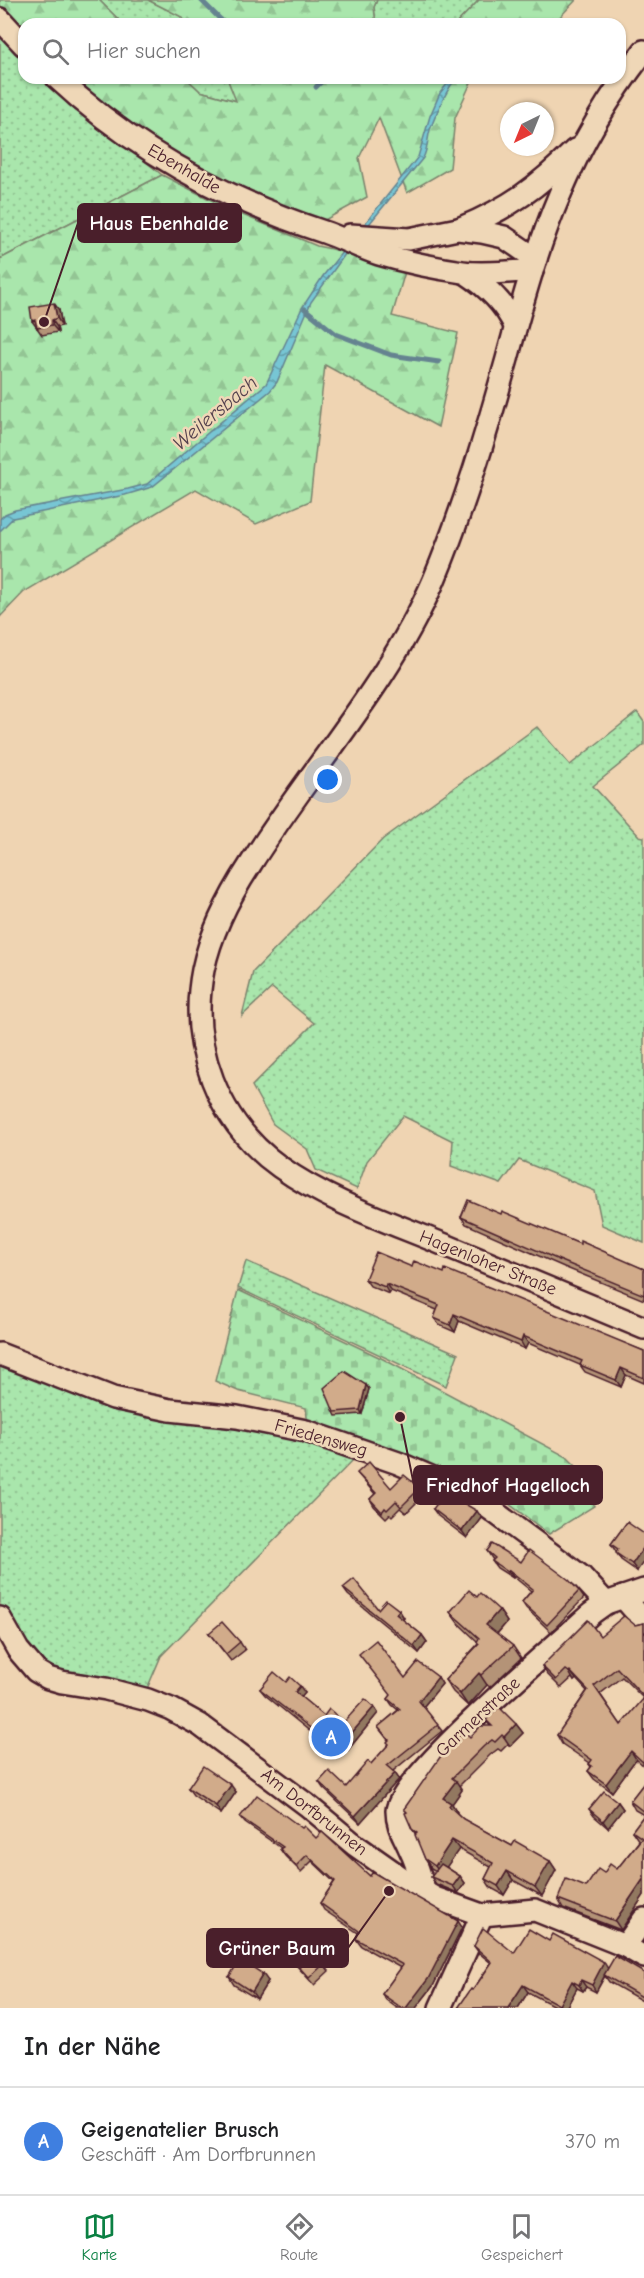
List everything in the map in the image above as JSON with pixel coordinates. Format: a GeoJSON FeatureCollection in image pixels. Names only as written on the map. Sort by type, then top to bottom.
{"type":"FeatureCollection","features":[{"type":"Feature","properties":{"kind":"street"},"geometry":{"type":"LineString","coordinates":[[0,19],[18,38]]}},
{"type":"Feature","properties":{"kind":"street"},"geometry":{"type":"LineString","coordinates":[[626,76],[644,51]]}},
{"type":"Feature","properties":{"kind":"street","name":"Ebenhalde"},"geometry":{"type":"LineString","coordinates":[[64,84],[93,110],[173,164],[249,203],[378,253],[466,273],[534,265]]}},
{"type":"Feature","properties":{"kind":"street"},"geometry":{"type":"LineString","coordinates":[[458,229],[496,214],[533,188],[588,137],[620,84]]}},
{"type":"Feature","properties":{"kind":"street","name":"Hagenloher Straße"},"geometry":{"type":"LineString","coordinates":[[588,137],[562,189],[534,265],[466,496],[424,602],[364,701],[277,824],[241,880],[219,922],[203,968],[200,1004],[202,1039],[209,1071],[227,1110],[263,1154],[293,1176],[332,1197],[644,1328]]}},
{"type":"Feature","properties":{"kind":"street","name":"Ebenhalde"},"geometry":{"type":"LineString","coordinates":[[325,232],[409,239],[458,229],[482,232],[504,237],[534,265]]}},
{"type":"Feature","properties":{"kind":"street"},"geometry":{"type":"LineString","coordinates":[[466,273],[478,281],[505,308],[515,326]]}},
{"type":"Feature","properties":{"kind":"street","name":"Friedensweg"},"geometry":{"type":"LineString","coordinates":[[0,1354],[113,1398],[170,1410],[237,1417],[297,1429],[398,1462],[454,1487],[485,1505],[644,1621]]}},
{"type":"Feature","properties":{"kind":"street","name":"Garmerstraße"},"geometry":{"type":"LineString","coordinates":[[425,1893],[408,1845],[399,1828],[397,1809],[421,1772],[435,1756],[554,1647],[615,1600],[644,1590]]}},
{"type":"Feature","properties":{"kind":"street","name":"Am Dorfbrunnen"},"geometry":{"type":"LineString","coordinates":[[0,1618],[18,1650],[36,1671],[62,1682],[106,1689],[148,1700],[171,1709],[200,1725],[298,1798],[355,1845],[425,1893],[445,1903],[482,1915],[535,1910],[625,1946],[644,1958]]}},
{"type":"Feature","properties":{"kind":"street"},"geometry":{"type":"LineString","coordinates":[[440,2008],[482,1915]]}},
{"type":"Feature","properties":{"kind":"street"},"geometry":{"type":"LineString","coordinates":[[625,1946],[644,1919]]}},
{"type":"Feature","properties":{"kind":"green space"},"geometry":{"type":"Polygon","coordinates":[[[0,0],[99,0],[117,18],[18,18],[18,38],[0,19],[0,0]]]}},
{"type":"Feature","properties":{"kind":"green space"},"geometry":{"type":"Polygon","coordinates":[[[99,0],[148,0],[182,18],[117,18],[99,0]]]}},
{"type":"Feature","properties":{"kind":"green space"},"geometry":{"type":"Polygon","coordinates":[[[148,0],[377,0],[374,7],[375,18],[182,18],[148,0]]]}},
{"type":"Feature","properties":{"kind":"green space"},"geometry":{"type":"Polygon","coordinates":[[[377,0],[479,0],[462,18],[375,18],[374,7],[377,0]]]}},
{"type":"Feature","properties":{"kind":"green space"},"geometry":{"type":"Polygon","coordinates":[[[479,0],[576,0],[559,18],[462,18],[479,0]]]}},
{"type":"Feature","properties":{"kind":"green space"},"geometry":{"type":"Polygon","coordinates":[[[0,25],[18,45],[18,84],[53,84],[162,175],[0,259],[0,25]]]}},
{"type":"Feature","properties":{"kind":"green space"},"geometry":{"type":"Polygon","coordinates":[[[66,84],[192,84],[200,91],[236,101],[229,84],[470,84],[455,118],[450,168],[407,193],[379,118],[359,158],[367,197],[310,228],[222,191],[66,84]]]}},
{"type":"Feature","properties":{"kind":"green space"},"geometry":{"type":"Polygon","coordinates":[[[192,84],[230,84],[237,101],[200,91],[192,84]]]}},
{"type":"Feature","properties":{"kind":"green space"},"geometry":{"type":"Polygon","coordinates":[[[162,175],[233,211],[317,246],[407,265],[392,316],[458,333],[438,427],[325,365],[310,501],[256,524],[196,489],[24,592],[0,617],[0,259],[162,175]]]}},
{"type":"Feature","properties":{"kind":"green space"},"geometry":{"type":"Polygon","coordinates":[[[637,712],[644,722],[644,745],[593,786],[639,836],[644,837],[644,1243],[602,1225],[595,1191],[519,1160],[501,1184],[451,1166],[453,1141],[403,1116],[367,1161],[357,1189],[316,1170],[307,1149],[273,1124],[252,1086],[314,1023],[272,988],[242,1016],[253,972],[383,839],[537,727],[570,765],[637,712]]]}},
{"type":"Feature","properties":{"kind":"green space"},"geometry":{"type":"Polygon","coordinates":[[[246,1261],[458,1354],[446,1386],[238,1288],[246,1261]]]}},
{"type":"Feature","properties":{"kind":"green space"},"geometry":{"type":"Polygon","coordinates":[[[238,1290],[383,1359],[567,1457],[587,1477],[594,1506],[549,1534],[493,1492],[308,1426],[306,1408],[238,1391],[215,1381],[238,1290]]]}},
{"type":"Feature","properties":{"kind":"green space"},"geometry":{"type":"Polygon","coordinates":[[[18,1365],[237,1420],[359,1454],[161,1656],[144,1696],[49,1677],[0,1610],[0,1366],[18,1365]]]}},
{"type":"Feature","properties":{"kind":"water"},"geometry":{"type":"Polygon","coordinates":[[[447,84],[452,84],[435,116],[423,158],[348,250],[311,302],[277,382],[270,391],[152,487],[125,495],[13,518],[0,531],[0,519],[15,510],[147,484],[266,384],[302,308],[323,276],[418,157],[430,116],[440,93],[447,84]]]}},
{"type":"Feature","properties":{"kind":"building"},"geometry":{"type":"Polygon","coordinates":[[[54,303],[57,318],[52,320],[52,325],[37,328],[35,320],[32,321],[30,307],[54,303]]]}},
{"type":"Feature","properties":{"kind":"building"},"geometry":{"type":"Polygon","coordinates":[[[468,1200],[501,1214],[502,1211],[580,1244],[580,1241],[644,1269],[644,1295],[461,1217],[468,1200]]]}},
{"type":"Feature","properties":{"kind":"building"},"geometry":{"type":"Polygon","coordinates":[[[376,1252],[412,1267],[414,1261],[444,1273],[445,1269],[644,1351],[644,1378],[621,1368],[616,1380],[580,1365],[582,1361],[523,1336],[521,1342],[454,1314],[450,1325],[434,1318],[439,1305],[386,1284],[385,1287],[365,1279],[376,1252]]]}},
{"type":"Feature","properties":{"kind":"building"},"geometry":{"type":"Polygon","coordinates":[[[344,1371],[366,1385],[360,1410],[334,1412],[324,1388],[344,1371]]]}},
{"type":"Feature","properties":{"kind":"building"},"geometry":{"type":"Polygon","coordinates":[[[369,1462],[391,1488],[404,1475],[420,1488],[401,1507],[396,1501],[382,1512],[370,1499],[376,1493],[357,1473],[369,1462]]]}},
{"type":"Feature","properties":{"kind":"building"},"geometry":{"type":"Polygon","coordinates":[[[445,1492],[477,1511],[462,1531],[433,1509],[445,1492]]]}},
{"type":"Feature","properties":{"kind":"building"},"geometry":{"type":"Polygon","coordinates":[[[627,1522],[644,1534],[644,1547],[632,1564],[616,1553],[618,1549],[611,1544],[627,1522]]]}},
{"type":"Feature","properties":{"kind":"building"},"geometry":{"type":"Polygon","coordinates":[[[492,1544],[521,1562],[529,1550],[569,1580],[579,1591],[547,1625],[522,1602],[533,1589],[509,1570],[508,1572],[492,1561],[495,1558],[487,1551],[492,1544]]]}},
{"type":"Feature","properties":{"kind":"building"},"geometry":{"type":"Polygon","coordinates":[[[354,1579],[378,1609],[386,1600],[399,1610],[396,1614],[422,1635],[414,1646],[343,1588],[354,1579]]]}},
{"type":"Feature","properties":{"kind":"building"},"geometry":{"type":"Polygon","coordinates":[[[469,1590],[477,1597],[480,1593],[499,1610],[486,1625],[513,1646],[481,1675],[479,1673],[460,1694],[445,1680],[479,1644],[477,1642],[479,1638],[450,1612],[469,1590]]]}},
{"type":"Feature","properties":{"kind":"building"},"geometry":{"type":"Polygon","coordinates":[[[624,1616],[635,1625],[644,1623],[644,1697],[617,1668],[594,1686],[621,1725],[644,1698],[644,1763],[631,1751],[606,1784],[588,1771],[592,1766],[589,1764],[592,1760],[557,1735],[588,1690],[570,1671],[566,1670],[556,1680],[542,1666],[588,1620],[600,1636],[624,1616]]]}},
{"type":"Feature","properties":{"kind":"building"},"geometry":{"type":"Polygon","coordinates":[[[222,1622],[240,1642],[226,1654],[209,1633],[222,1622]]]}},
{"type":"Feature","properties":{"kind":"building"},"geometry":{"type":"Polygon","coordinates":[[[376,1640],[405,1678],[418,1662],[438,1677],[419,1701],[438,1725],[387,1766],[395,1773],[355,1816],[319,1782],[329,1771],[346,1787],[368,1761],[371,1764],[389,1744],[387,1742],[389,1740],[378,1727],[400,1709],[388,1699],[391,1695],[359,1654],[376,1640]]]}},
{"type":"Feature","properties":{"kind":"building"},"geometry":{"type":"Polygon","coordinates":[[[274,1672],[286,1682],[290,1677],[300,1686],[295,1692],[324,1716],[329,1709],[344,1722],[365,1699],[374,1707],[343,1743],[333,1735],[329,1740],[315,1727],[313,1730],[260,1689],[274,1672]]]}},
{"type":"Feature","properties":{"kind":"building"},"geometry":{"type":"Polygon","coordinates":[[[499,1707],[516,1724],[504,1737],[502,1735],[495,1742],[492,1740],[484,1746],[452,1778],[456,1781],[443,1798],[451,1803],[449,1806],[463,1819],[512,1846],[515,1841],[550,1861],[535,1887],[507,1871],[498,1886],[485,1879],[493,1863],[452,1840],[435,1866],[425,1859],[415,1835],[417,1833],[412,1829],[404,1809],[445,1750],[464,1731],[470,1737],[479,1728],[478,1726],[492,1726],[486,1720],[499,1707]]]}},
{"type":"Feature","properties":{"kind":"building"},"geometry":{"type":"Polygon","coordinates":[[[203,1766],[231,1785],[216,1806],[188,1788],[203,1766]]]}},
{"type":"Feature","properties":{"kind":"building"},"geometry":{"type":"Polygon","coordinates":[[[644,1783],[644,1812],[630,1801],[644,1783]]]}},
{"type":"Feature","properties":{"kind":"building"},"geometry":{"type":"Polygon","coordinates":[[[604,1791],[618,1802],[603,1821],[589,1809],[604,1791]]]}},
{"type":"Feature","properties":{"kind":"building"},"geometry":{"type":"Polygon","coordinates":[[[257,1795],[302,1828],[304,1826],[316,1838],[322,1832],[370,1876],[372,1873],[376,1874],[458,1921],[428,1979],[406,2008],[402,2008],[382,1994],[403,1965],[356,1939],[359,1931],[320,1903],[335,1881],[307,1855],[296,1866],[280,1849],[283,1847],[240,1817],[257,1795]]]}},
{"type":"Feature","properties":{"kind":"building"},"geometry":{"type":"Polygon","coordinates":[[[644,1815],[644,1878],[615,1921],[558,1899],[566,1879],[586,1887],[598,1869],[604,1873],[610,1864],[617,1869],[642,1838],[632,1831],[644,1815]]]}},
{"type":"Feature","properties":{"kind":"building"},"geometry":{"type":"Polygon","coordinates":[[[441,1864],[460,1876],[453,1886],[431,1877],[441,1864]]]}},
{"type":"Feature","properties":{"kind":"building"},"geometry":{"type":"Polygon","coordinates":[[[483,1928],[514,1953],[529,1929],[549,1941],[553,1934],[604,1962],[592,1985],[581,1980],[579,1985],[572,1981],[559,2005],[523,1985],[508,2008],[458,2008],[492,1962],[474,1946],[483,1928]]]}},
{"type":"Feature","properties":{"kind":"building"},"geometry":{"type":"Polygon","coordinates":[[[307,1944],[324,1964],[309,1978],[291,1958],[307,1944]]]}},
{"type":"Feature","properties":{"kind":"building"},"geometry":{"type":"Polygon","coordinates":[[[615,1956],[644,1973],[644,1998],[604,1975],[615,1956]]]}},
{"type":"Feature","properties":{"kind":"building"},"geometry":{"type":"Polygon","coordinates":[[[240,1959],[263,1974],[252,1992],[229,1977],[240,1959]]]}},
{"type":"Feature","properties":{"kind":"waterway"},"geometry":{"type":"LineString","coordinates":[[201,0],[219,18]]}},
{"type":"Feature","properties":{"kind":"waterway"},"geometry":{"type":"LineString","coordinates":[[316,87],[319,84]]}},
{"type":"Feature","properties":{"kind":"waterway"},"geometry":{"type":"LineString","coordinates":[[305,309],[336,334],[391,355],[439,362]]}},
{"type":"Feature","properties":{"kind":"place","name":"Haus Ebenhalde"},"geometry":{"type":"Point","coordinates":[44,322]}},
{"type":"Feature","properties":{"kind":"place","name":"Friedhof Hagelloch"},"geometry":{"type":"Point","coordinates":[400,1417]}},
{"type":"Feature","properties":{"kind":"place","name":"Geigenatelier Brusch"},"geometry":{"type":"Point","coordinates":[331,1737]}},
{"type":"Feature","properties":{"kind":"place","name":"Grüner Baum"},"geometry":{"type":"Point","coordinates":[389,1891]}},
{"type":"Feature","properties":{"kind":"water label","name":"Weilersbach"},"geometry":{"type":"Point","coordinates":[215,413]}}]}
